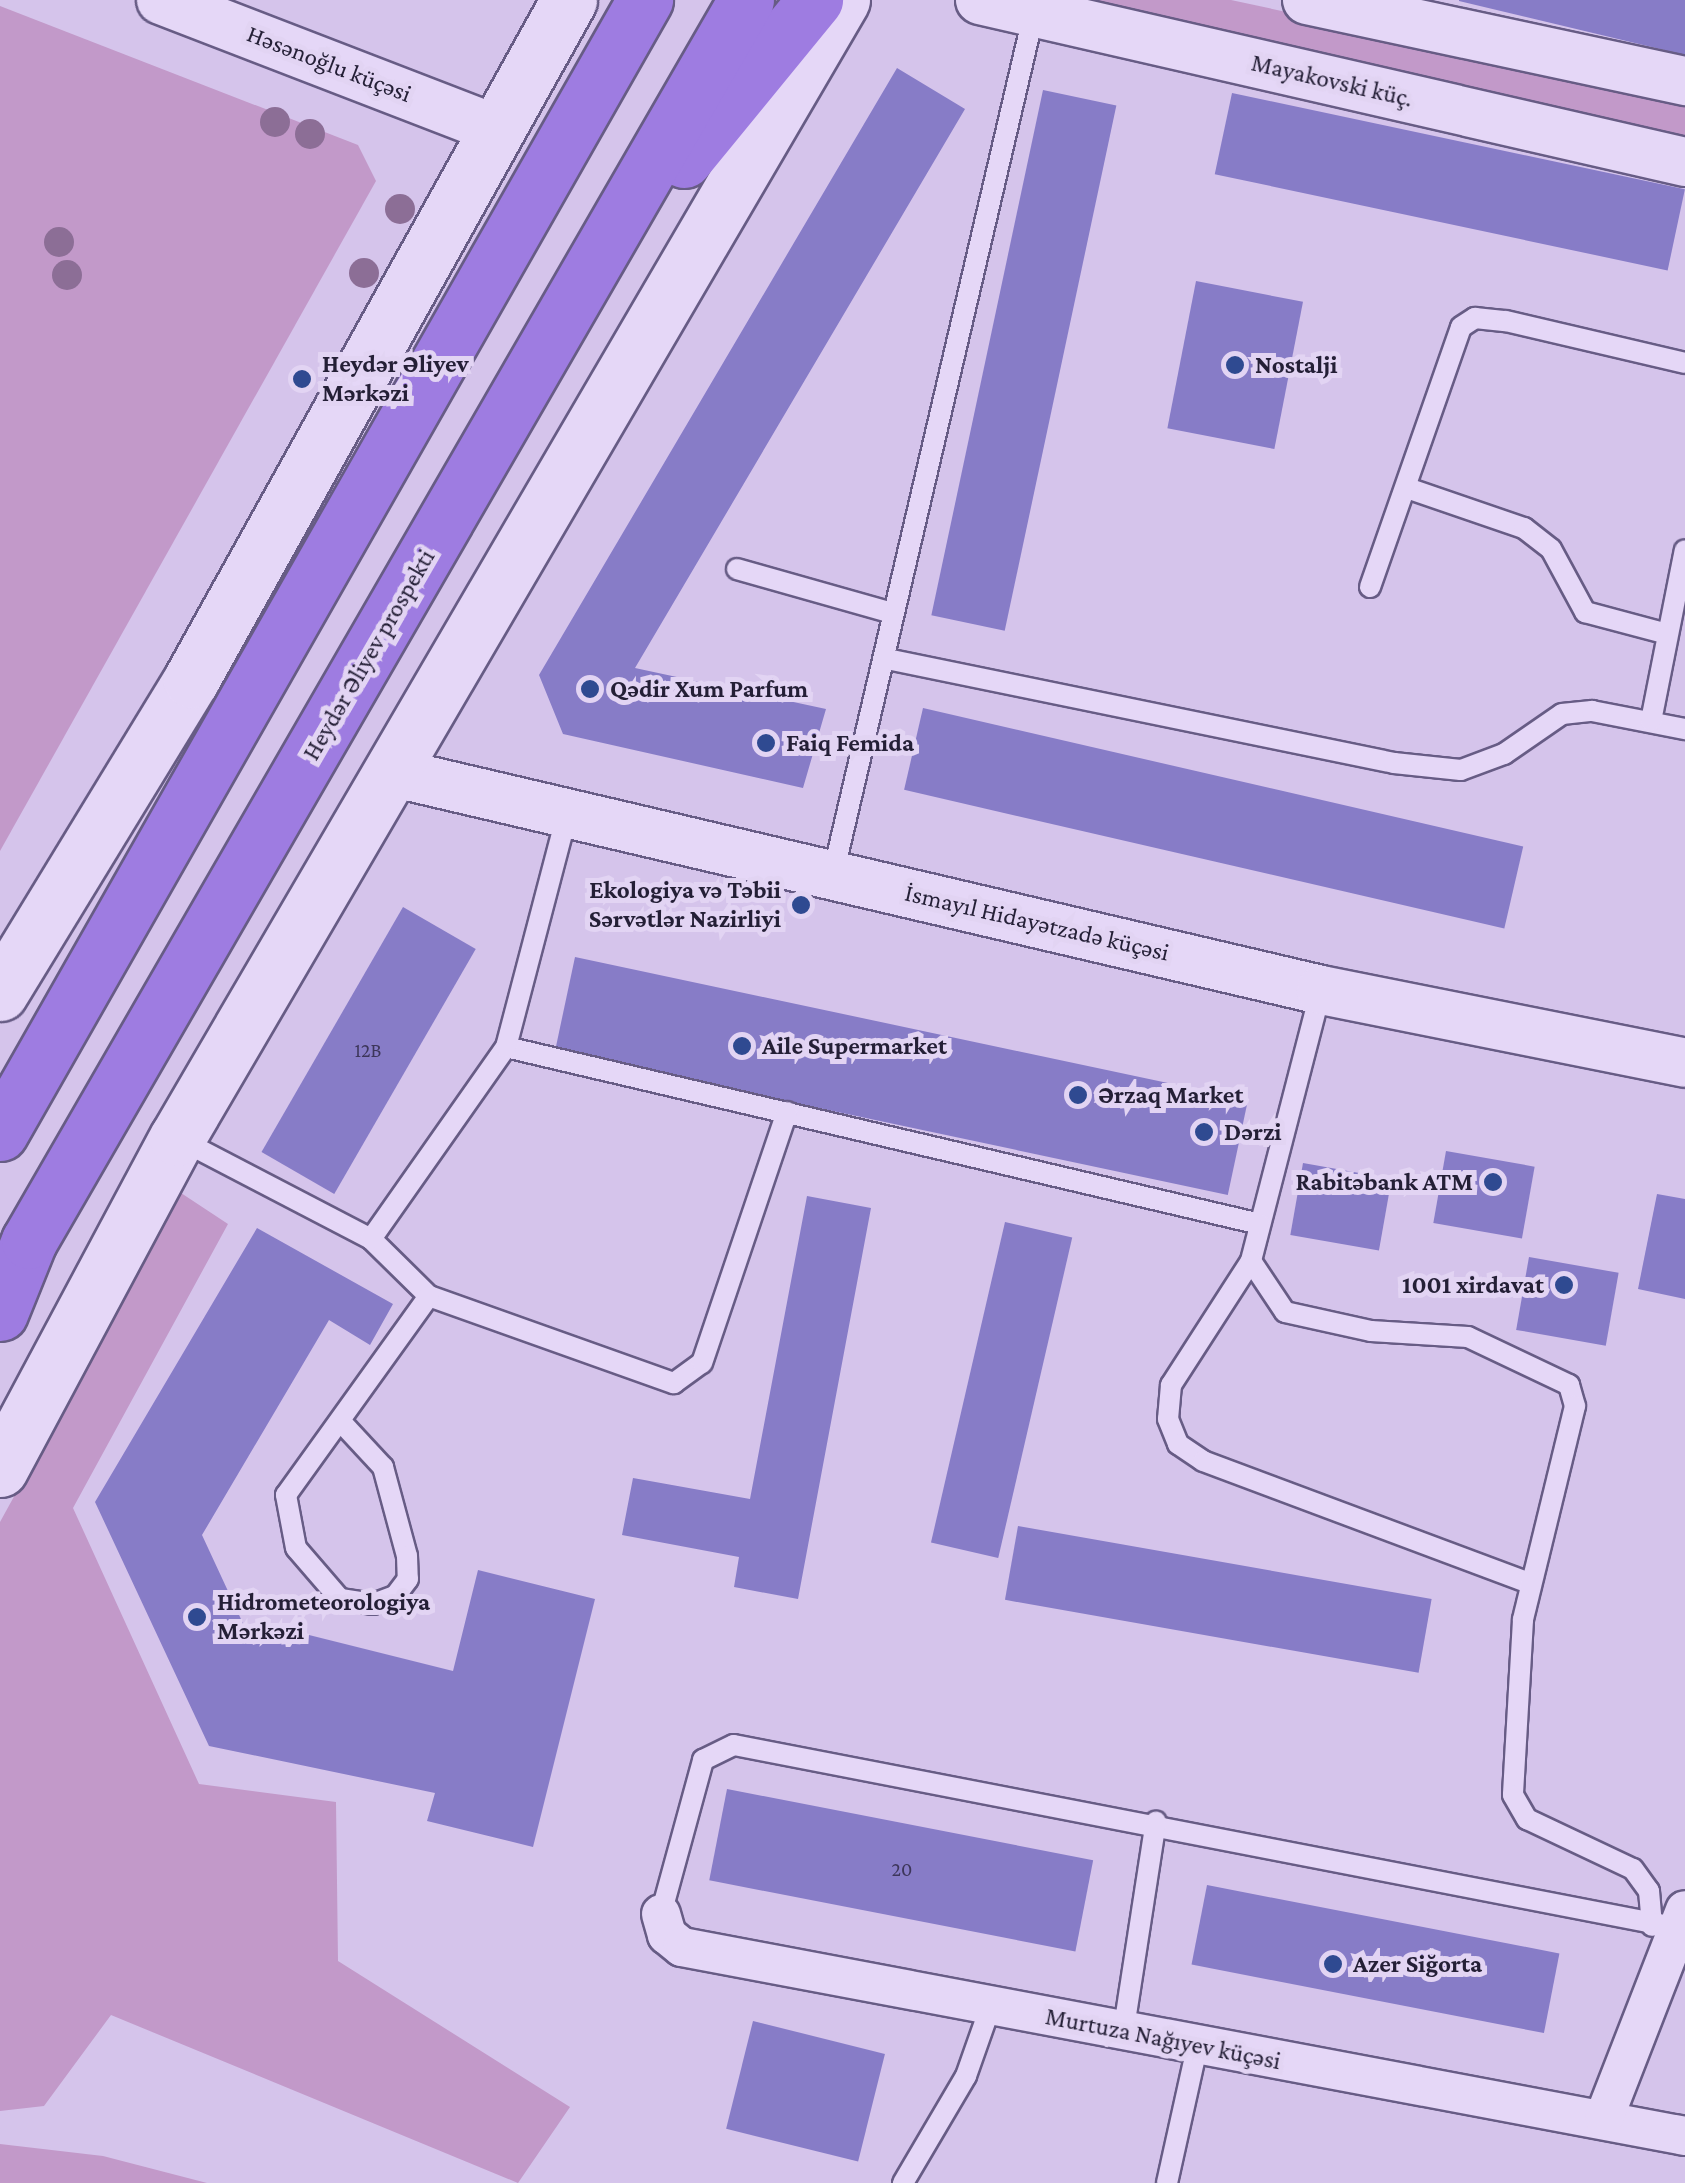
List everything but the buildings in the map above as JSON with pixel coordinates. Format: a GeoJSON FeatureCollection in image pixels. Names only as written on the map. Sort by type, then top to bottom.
{"type":"FeatureCollection","features":[{"type":"Feature","properties":{"kind":"highway"},"geometry":{"type":"LineString","coordinates":[[0,1133],[645,0]]}},
{"type":"Feature","properties":{"kind":"highway","name":"Heydər Əliyev prospekti"},"geometry":{"type":"LineString","coordinates":[[0,1314],[29,1241],[746,0]]}},
{"type":"Feature","properties":{"kind":"highway"},"geometry":{"type":"LineString","coordinates":[[578,290],[836,7]]}},
{"type":"Feature","properties":{"kind":"highway"},"geometry":{"type":"LineString","coordinates":[[0,1294],[29,1241]]}},
{"type":"Feature","properties":{"kind":"main road"},"geometry":{"type":"LineString","coordinates":[[0,993],[191,680],[570,0]]}},
{"type":"Feature","properties":{"kind":"main road"},"geometry":{"type":"LineString","coordinates":[[0,1469],[177,1138],[836,7]]}},
{"type":"Feature","properties":{"kind":"street","name":"Həsənoğlu küçəsi"},"geometry":{"type":"LineString","coordinates":[[161,0],[496,130]]}},
{"type":"Feature","properties":{"kind":"street","name":"Mayakovski küç."},"geometry":{"type":"LineString","coordinates":[[980,0],[1685,162]]}},
{"type":"Feature","properties":{"kind":"street"},"geometry":{"type":"LineString","coordinates":[[1308,0],[1685,81]]}},
{"type":"Feature","properties":{"kind":"street","name":"İsmayıl Hidayətzadə küçəsi"},"geometry":{"type":"LineString","coordinates":[[390,772],[566,818],[833,874],[1321,990],[1685,1063]]}},
{"type":"Feature","properties":{"kind":"street","name":"Murtuza Nağıyev küçəsi"},"geometry":{"type":"LineString","coordinates":[[661,1914],[667,1935],[682,1946],[1123,2034],[1604,2118],[1685,2136]]}},
{"type":"Feature","properties":{"kind":"street"},"geometry":{"type":"LineString","coordinates":[[1604,2118],[1672,1922]]}},
{"type":"Feature","properties":{"kind":"lane"},"geometry":{"type":"LineString","coordinates":[[833,874],[887,659],[893,614],[1034,13]]}},
{"type":"Feature","properties":{"kind":"lane"},"geometry":{"type":"LineString","coordinates":[[1370,587],[1461,327],[1475,318],[1685,362]]}},
{"type":"Feature","properties":{"kind":"lane"},"geometry":{"type":"LineString","coordinates":[[1407,488],[1524,528],[1550,550],[1585,612],[1664,633]]}},
{"type":"Feature","properties":{"kind":"lane"},"geometry":{"type":"LineString","coordinates":[[1651,722],[1664,633],[1685,550]]}},
{"type":"Feature","properties":{"kind":"lane"},"geometry":{"type":"LineString","coordinates":[[737,570],[893,614]]}},
{"type":"Feature","properties":{"kind":"lane"},"geometry":{"type":"LineString","coordinates":[[887,659],[1394,763],[1460,770],[1504,754],[1562,714],[1685,729]]}},
{"type":"Feature","properties":{"kind":"lane"},"geometry":{"type":"LineString","coordinates":[[371,1239],[506,1048],[566,818]]}},
{"type":"Feature","properties":{"kind":"lane"},"geometry":{"type":"LineString","coordinates":[[1321,990],[1251,1261],[1171,1385],[1168,1418],[1178,1444],[1277,1490],[1529,1583]]}},
{"type":"Feature","properties":{"kind":"lane"},"geometry":{"type":"LineString","coordinates":[[506,1048],[1260,1224]]}},
{"type":"Feature","properties":{"kind":"lane"},"geometry":{"type":"LineString","coordinates":[[177,1138],[371,1239],[429,1296],[674,1384],[689,1378],[702,1362],[787,1112]]}},
{"type":"Feature","properties":{"kind":"lane"},"geometry":{"type":"LineString","coordinates":[[1251,1261],[1286,1312],[1371,1331],[1468,1336],[1569,1385],[1576,1406],[1529,1583],[1513,1796],[1527,1820],[1633,1870],[1672,1922]]}},
{"type":"Feature","properties":{"kind":"lane"},"geometry":{"type":"LineString","coordinates":[[343,1424],[383,1467],[407,1556],[408,1579],[395,1596],[373,1604],[340,1599],[296,1548],[284,1514],[286,1495],[343,1424],[429,1296]]}},
{"type":"Feature","properties":{"kind":"lane"},"geometry":{"type":"LineString","coordinates":[[661,1914],[703,1760],[734,1745],[1672,1922]]}},
{"type":"Feature","properties":{"kind":"lane"},"geometry":{"type":"LineString","coordinates":[[1123,2034],[1156,1822]]}},
{"type":"Feature","properties":{"kind":"lane"},"geometry":{"type":"LineString","coordinates":[[904,2183],[966,2076],[991,2005]]}},
{"type":"Feature","properties":{"kind":"lane"},"geometry":{"type":"LineString","coordinates":[[1168,2183],[1197,2048]]}},
{"type":"Feature","properties":{"kind":"shaded area"},"geometry":{"type":"Polygon","coordinates":[[[1045,0],[1231,0],[1685,98],[1685,141],[1045,0]]]}},
{"type":"Feature","properties":{"kind":"shaded area"},"geometry":{"type":"Polygon","coordinates":[[[0,6],[358,145],[376,181],[0,851],[0,6]]]}},
{"type":"Feature","properties":{"kind":"shaded area"},"geometry":{"type":"Polygon","coordinates":[[[181,1193],[228,1224],[73,1508],[199,1784],[336,1802],[338,1961],[570,2107],[518,2183],[111,2015],[44,2106],[0,2111],[0,1522],[181,1193]]]}},
{"type":"Feature","properties":{"kind":"shaded area"},"geometry":{"type":"Polygon","coordinates":[[[0,2144],[103,2156],[207,2183],[0,2183],[0,2144]]]}},
{"type":"Feature","properties":{"kind":"place","name":"Nostalji"},"geometry":{"type":"Point","coordinates":[1235,365]}},
{"type":"Feature","properties":{"kind":"place","name":"Heydər Əliyev Mərkəzi"},"geometry":{"type":"Point","coordinates":[302,379]}},
{"type":"Feature","properties":{"kind":"place","name":"Qədir Xum Parfum"},"geometry":{"type":"Point","coordinates":[590,689]}},
{"type":"Feature","properties":{"kind":"place","name":"Faiq Femida"},"geometry":{"type":"Point","coordinates":[766,743]}},
{"type":"Feature","properties":{"kind":"place","name":"Ekologiya və Təbii Sərvətlər Nazirliyi"},"geometry":{"type":"Point","coordinates":[801,905]}},
{"type":"Feature","properties":{"kind":"place","name":"Aile Supermarket"},"geometry":{"type":"Point","coordinates":[742,1046]}},
{"type":"Feature","properties":{"kind":"place","name":"Ərzaq Market"},"geometry":{"type":"Point","coordinates":[1078,1095]}},
{"type":"Feature","properties":{"kind":"place","name":"Dərzi"},"geometry":{"type":"Point","coordinates":[1204,1132]}},
{"type":"Feature","properties":{"kind":"place","name":"Rabitəbank ATM"},"geometry":{"type":"Point","coordinates":[1493,1182]}},
{"type":"Feature","properties":{"kind":"place","name":"1001 xirdavat"},"geometry":{"type":"Point","coordinates":[1564,1285]}},
{"type":"Feature","properties":{"kind":"place","name":"Hidrometeorologiya Mərkəzi"},"geometry":{"type":"Point","coordinates":[197,1617]}},
{"type":"Feature","properties":{"kind":"place","name":"Azer Siğorta"},"geometry":{"type":"Point","coordinates":[1333,1964]}}]}
